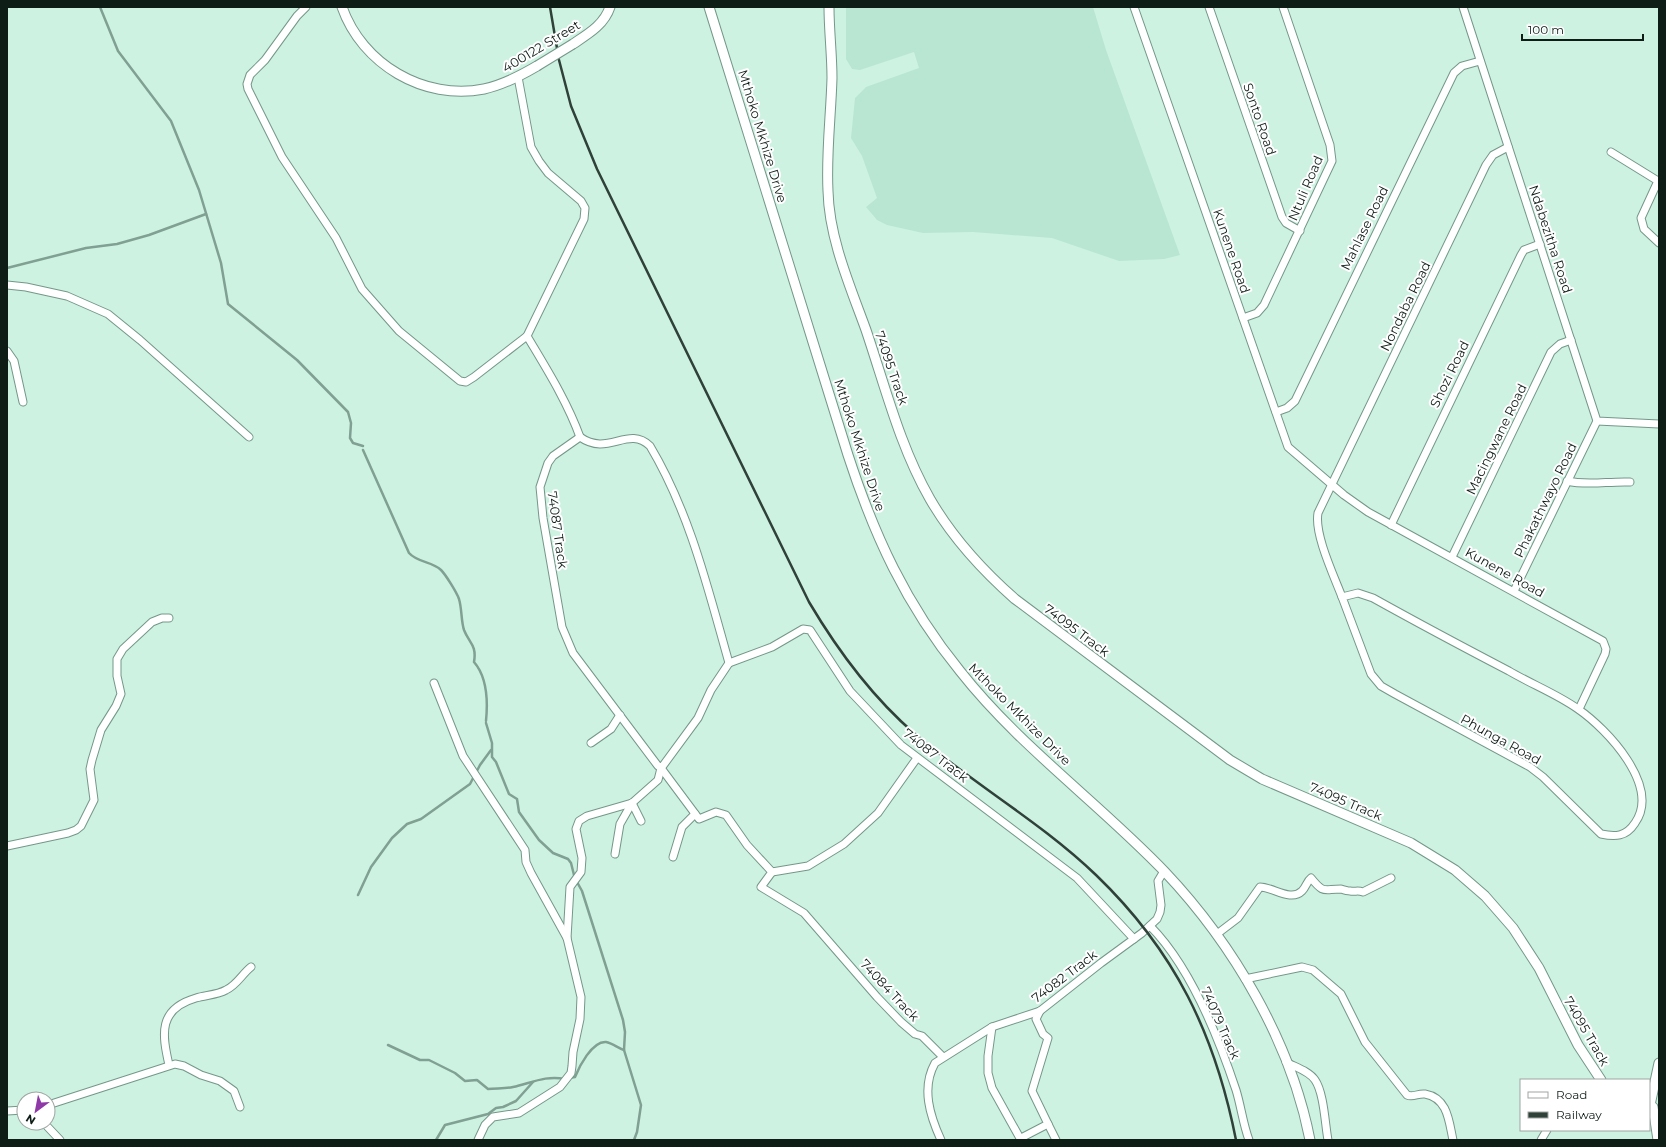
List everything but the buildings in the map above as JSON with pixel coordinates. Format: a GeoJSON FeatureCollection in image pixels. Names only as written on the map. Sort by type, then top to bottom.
{"type":"FeatureCollection","features":[{"type":"Feature","properties":{"kind":"street"},"geometry":{"type":"LineString","coordinates":[[306,7],[297,16],[265,60],[250,75],[247,84],[253,100],[282,156],[328,226],[362,289],[399,331],[460,381],[466,382],[474,377],[527,336],[584,220],[586,213],[581,201],[548,173],[539,162],[531,147],[518,77]]}},
{"type":"Feature","properties":{"kind":"street","name":"400122 Street"},"geometry":{"type":"LineString","coordinates":[[342,7],[352,29],[361,43],[382,63],[413,82],[446,90],[466,91],[483,89],[518,77],[537,66],[599,26],[610,7]]}},
{"type":"Feature","properties":{"kind":"street","name":"Mthoko Mkhize Drive"},"geometry":{"type":"LineString","coordinates":[[709,7],[848,455],[868,513],[891,565],[930,632],[960,671],[987,702],[1164,872],[1217,934],[1265,1015],[1297,1091],[1310,1140]]}},
{"type":"Feature","properties":{"kind":"street","name":"74095 Track"},"geometry":{"type":"LineString","coordinates":[[829,7],[832,77],[828,191],[832,220],[844,268],[901,433],[915,469],[930,499],[949,528],[987,573],[1015,599],[1230,760],[1262,779],[1411,843],[1455,870],[1485,896],[1513,928],[1539,968],[1578,1045],[1600,1079]]}},
{"type":"Feature","properties":{"kind":"street","name":"Kunene Road"},"geometry":{"type":"LineString","coordinates":[[1134,7],[1288,446],[1294,454],[1358,506],[1593,634],[1606,645],[1605,654],[1579,709]]}},
{"type":"Feature","properties":{"kind":"street","name":"Sonto Road"},"geometry":{"type":"LineString","coordinates":[[1208,7],[1282,217],[1286,223],[1300,231]]}},
{"type":"Feature","properties":{"kind":"street","name":"Ntuli Road"},"geometry":{"type":"LineString","coordinates":[[1243,318],[1257,313],[1264,305],[1330,166],[1332,152],[1283,7]]}},
{"type":"Feature","properties":{"kind":"street","name":"Ndabezitha Road"},"geometry":{"type":"LineString","coordinates":[[1463,7],[1597,420]]}},
{"type":"Feature","properties":{"kind":"street","name":"Mahlase Road"},"geometry":{"type":"LineString","coordinates":[[1276,412],[1287,408],[1295,401],[1454,73],[1462,66],[1480,62]]}},
{"type":"Feature","properties":{"kind":"street","name":"Nondaba Road"},"geometry":{"type":"LineString","coordinates":[[1332,485],[1486,165],[1492,155],[1508,147]]}},
{"type":"Feature","properties":{"kind":"street"},"geometry":{"type":"LineString","coordinates":[[1611,152],[1658,181],[1641,218],[1644,228],[1659,243]]}},
{"type":"Feature","properties":{"kind":"street","name":"Shozi Road"},"geometry":{"type":"LineString","coordinates":[[1391,525],[1521,255],[1524,250],[1540,244]]}},
{"type":"Feature","properties":{"kind":"street"},"geometry":{"type":"LineString","coordinates":[[7,285],[26,286],[67,296],[108,314],[140,340],[249,437]]}},
{"type":"Feature","properties":{"kind":"street"},"geometry":{"type":"LineString","coordinates":[[527,336],[561,395],[580,437],[589,443],[599,445],[635,438],[641,439],[650,446],[684,513],[703,570],[729,663],[712,690],[698,718],[664,767],[661,768],[658,780],[632,803],[620,824],[615,854]]}},
{"type":"Feature","properties":{"kind":"street","name":"Macingwane Road"},"geometry":{"type":"LineString","coordinates":[[1452,557],[1551,352],[1560,344],[1571,340]]}},
{"type":"Feature","properties":{"kind":"street"},"geometry":{"type":"LineString","coordinates":[[7,351],[14,361],[23,402]]}},
{"type":"Feature","properties":{"kind":"street"},"geometry":{"type":"LineString","coordinates":[[1597,420],[1659,424]]}},
{"type":"Feature","properties":{"kind":"street","name":"Phakathwayo Road"},"geometry":{"type":"LineString","coordinates":[[1514,591],[1597,420]]}},
{"type":"Feature","properties":{"kind":"street","name":"74087 Track"},"geometry":{"type":"LineString","coordinates":[[580,437],[560,449],[548,463],[540,487],[542,518],[562,627],[572,653],[695,814]]}},
{"type":"Feature","properties":{"kind":"street"},"geometry":{"type":"LineString","coordinates":[[1567,480],[1587,485],[1616,481],[1630,482]]}},
{"type":"Feature","properties":{"kind":"street"},"geometry":{"type":"LineString","coordinates":[[1332,485],[1318,513],[1316,521],[1318,532],[1342,597]]}},
{"type":"Feature","properties":{"kind":"street","name":"Phunga Road"},"geometry":{"type":"LineString","coordinates":[[1358,593],[1373,598],[1579,709],[1621,751],[1635,770],[1640,784],[1641,800],[1636,822],[1629,831],[1621,835],[1613,837],[1600,834],[1543,777],[1530,767],[1381,686],[1371,674],[1342,597],[1358,593]]}},
{"type":"Feature","properties":{"kind":"street"},"geometry":{"type":"LineString","coordinates":[[7,846],[68,833],[76,830],[80,826],[94,800],[90,769],[100,730],[119,700],[121,694],[117,676],[117,659],[123,649],[152,622],[157,619],[169,618]]}},
{"type":"Feature","properties":{"kind":"street","name":"74087 Track"},"geometry":{"type":"LineString","coordinates":[[729,663],[772,647],[802,629],[810,630],[850,691],[901,745],[1077,878],[1134,939]]}},
{"type":"Feature","properties":{"kind":"street"},"geometry":{"type":"LineString","coordinates":[[434,683],[463,756],[525,850],[526,862],[531,874],[567,938],[581,997],[580,1019],[572,1052],[571,1073],[560,1087],[520,1113],[492,1117],[485,1125],[478,1140]]}},
{"type":"Feature","properties":{"kind":"street"},"geometry":{"type":"LineString","coordinates":[[591,743],[611,729],[620,715]]}},
{"type":"Feature","properties":{"kind":"street"},"geometry":{"type":"LineString","coordinates":[[673,857],[682,827],[695,814],[699,819],[716,812],[726,815],[747,845],[772,872],[808,866],[844,844],[878,813],[917,758]]}},
{"type":"Feature","properties":{"kind":"street"},"geometry":{"type":"LineString","coordinates":[[567,938],[570,887],[581,872],[582,858],[576,829],[579,821],[587,816],[632,803]]}},
{"type":"Feature","properties":{"kind":"street"},"geometry":{"type":"LineString","coordinates":[[632,803],[641,821]]}},
{"type":"Feature","properties":{"kind":"street","name":"74084 Track"},"geometry":{"type":"LineString","coordinates":[[772,872],[761,887],[804,914],[848,966],[849,963],[877,997],[915,1034],[922,1036],[943,1057]]}},
{"type":"Feature","properties":{"kind":"street","name":"74082 Track"},"geometry":{"type":"LineString","coordinates":[[941,1140],[930,1110],[928,1086],[931,1070],[935,1063],[992,1027],[1040,1011],[1150,926],[1157,919],[1160,912],[1161,905],[1158,881],[1164,872]]}},
{"type":"Feature","properties":{"kind":"street"},"geometry":{"type":"LineString","coordinates":[[1217,934],[1238,918],[1260,887],[1285,894],[1297,894],[1302,892],[1311,878],[1317,886],[1327,891],[1339,889],[1350,891],[1357,890],[1362,892],[1391,878]]}},
{"type":"Feature","properties":{"kind":"street","name":"74079 Track"},"geometry":{"type":"LineString","coordinates":[[1150,926],[1162,937],[1174,956],[1219,1040],[1236,1092],[1249,1140]]}},
{"type":"Feature","properties":{"kind":"street"},"geometry":{"type":"LineString","coordinates":[[169,1065],[163,1036],[165,1024],[172,1012],[192,999],[226,990],[237,983],[250,967]]}},
{"type":"Feature","properties":{"kind":"street"},"geometry":{"type":"LineString","coordinates":[[1245,979],[1302,967],[1313,970],[1341,994],[1365,1042],[1410,1096],[1424,1094],[1439,1100],[1449,1115],[1453,1140]]}},
{"type":"Feature","properties":{"kind":"street"},"geometry":{"type":"LineString","coordinates":[[1040,1011],[1036,1019],[1043,1034],[1048,1038],[1032,1092],[1056,1140]]}},
{"type":"Feature","properties":{"kind":"street"},"geometry":{"type":"LineString","coordinates":[[992,1027],[988,1056],[988,1073],[992,1088],[1021,1139],[1048,1124]]}},
{"type":"Feature","properties":{"kind":"street"},"geometry":{"type":"LineString","coordinates":[[1286,1062],[1306,1072],[1315,1080],[1321,1100],[1328,1140]]}},
{"type":"Feature","properties":{"kind":"street"},"geometry":{"type":"LineString","coordinates":[[1658,1140],[1650,1105],[1659,1063]]}},
{"type":"Feature","properties":{"kind":"street"},"geometry":{"type":"LineString","coordinates":[[56,1102],[169,1065],[184,1066],[201,1075],[220,1081],[234,1091],[240,1107]]}},
{"type":"Feature","properties":{"kind":"street"},"geometry":{"type":"LineString","coordinates":[[52,1131],[60,1140]]}},
{"type":"Feature","properties":{"kind":"street"},"geometry":{"type":"LineString","coordinates":[[1541,1140],[1546,1131]]}},
{"type":"Feature","properties":{"kind":"shaded area"},"geometry":{"type":"Polygon","coordinates":[[[846,7],[1093,7],[1106,50],[1180,255],[1164,259],[1119,261],[1052,238],[973,232],[923,233],[887,225],[877,220],[866,207],[877,198],[862,156],[851,138],[855,98],[866,87],[919,68],[914,52],[860,70],[852,69],[846,59],[846,7]]]}},
{"type":"Feature","properties":{"kind":"waterway"},"geometry":{"type":"LineString","coordinates":[[100,7],[118,51],[171,121],[199,190],[221,263],[228,304],[297,360],[348,412],[351,423],[350,438],[353,443],[363,446]]}},
{"type":"Feature","properties":{"kind":"waterway"},"geometry":{"type":"LineString","coordinates":[[7,268],[86,248],[117,244],[149,235],[206,214]]}},
{"type":"Feature","properties":{"kind":"waterway"},"geometry":{"type":"LineString","coordinates":[[363,450],[409,553],[417,559],[433,565],[441,570],[458,596],[464,630],[472,644],[475,656],[474,662],[482,675],[486,690],[486,721]]}},
{"type":"Feature","properties":{"kind":"waterway"},"geometry":{"type":"LineString","coordinates":[[486,723],[492,743],[492,757],[496,762],[509,794],[517,799],[519,812],[539,840],[553,853],[568,859],[571,863],[575,879]]}},
{"type":"Feature","properties":{"kind":"waterway"},"geometry":{"type":"LineString","coordinates":[[358,895],[371,867],[392,838],[407,824],[421,819],[470,784],[480,765],[491,750]]}},
{"type":"Feature","properties":{"kind":"waterway"},"geometry":{"type":"LineString","coordinates":[[577,882],[582,891],[623,1020],[625,1032],[624,1050],[641,1105],[637,1132],[634,1140]]}},
{"type":"Feature","properties":{"kind":"waterway"},"geometry":{"type":"LineString","coordinates":[[569,1078],[575,1077],[587,1055],[601,1043],[606,1042],[624,1050]]}},
{"type":"Feature","properties":{"kind":"waterway"},"geometry":{"type":"LineString","coordinates":[[388,1045],[420,1060],[429,1060],[455,1073],[465,1081],[477,1080],[488,1089],[510,1088],[551,1078],[565,1079]]}},
{"type":"Feature","properties":{"kind":"waterway"},"geometry":{"type":"LineString","coordinates":[[436,1140],[445,1125],[488,1114],[496,1108],[503,1107],[516,1101],[533,1082]]}},
{"type":"Feature","properties":{"kind":"railway"},"geometry":{"type":"LineString","coordinates":[[550,7],[559,60],[571,106],[597,169],[809,602],[856,672],[899,719],[915,734],[960,770],[1030,820],[1075,856],[1124,904],[1148,934],[1169,964],[1188,996],[1203,1030],[1227,1101],[1236,1140]]}}]}
